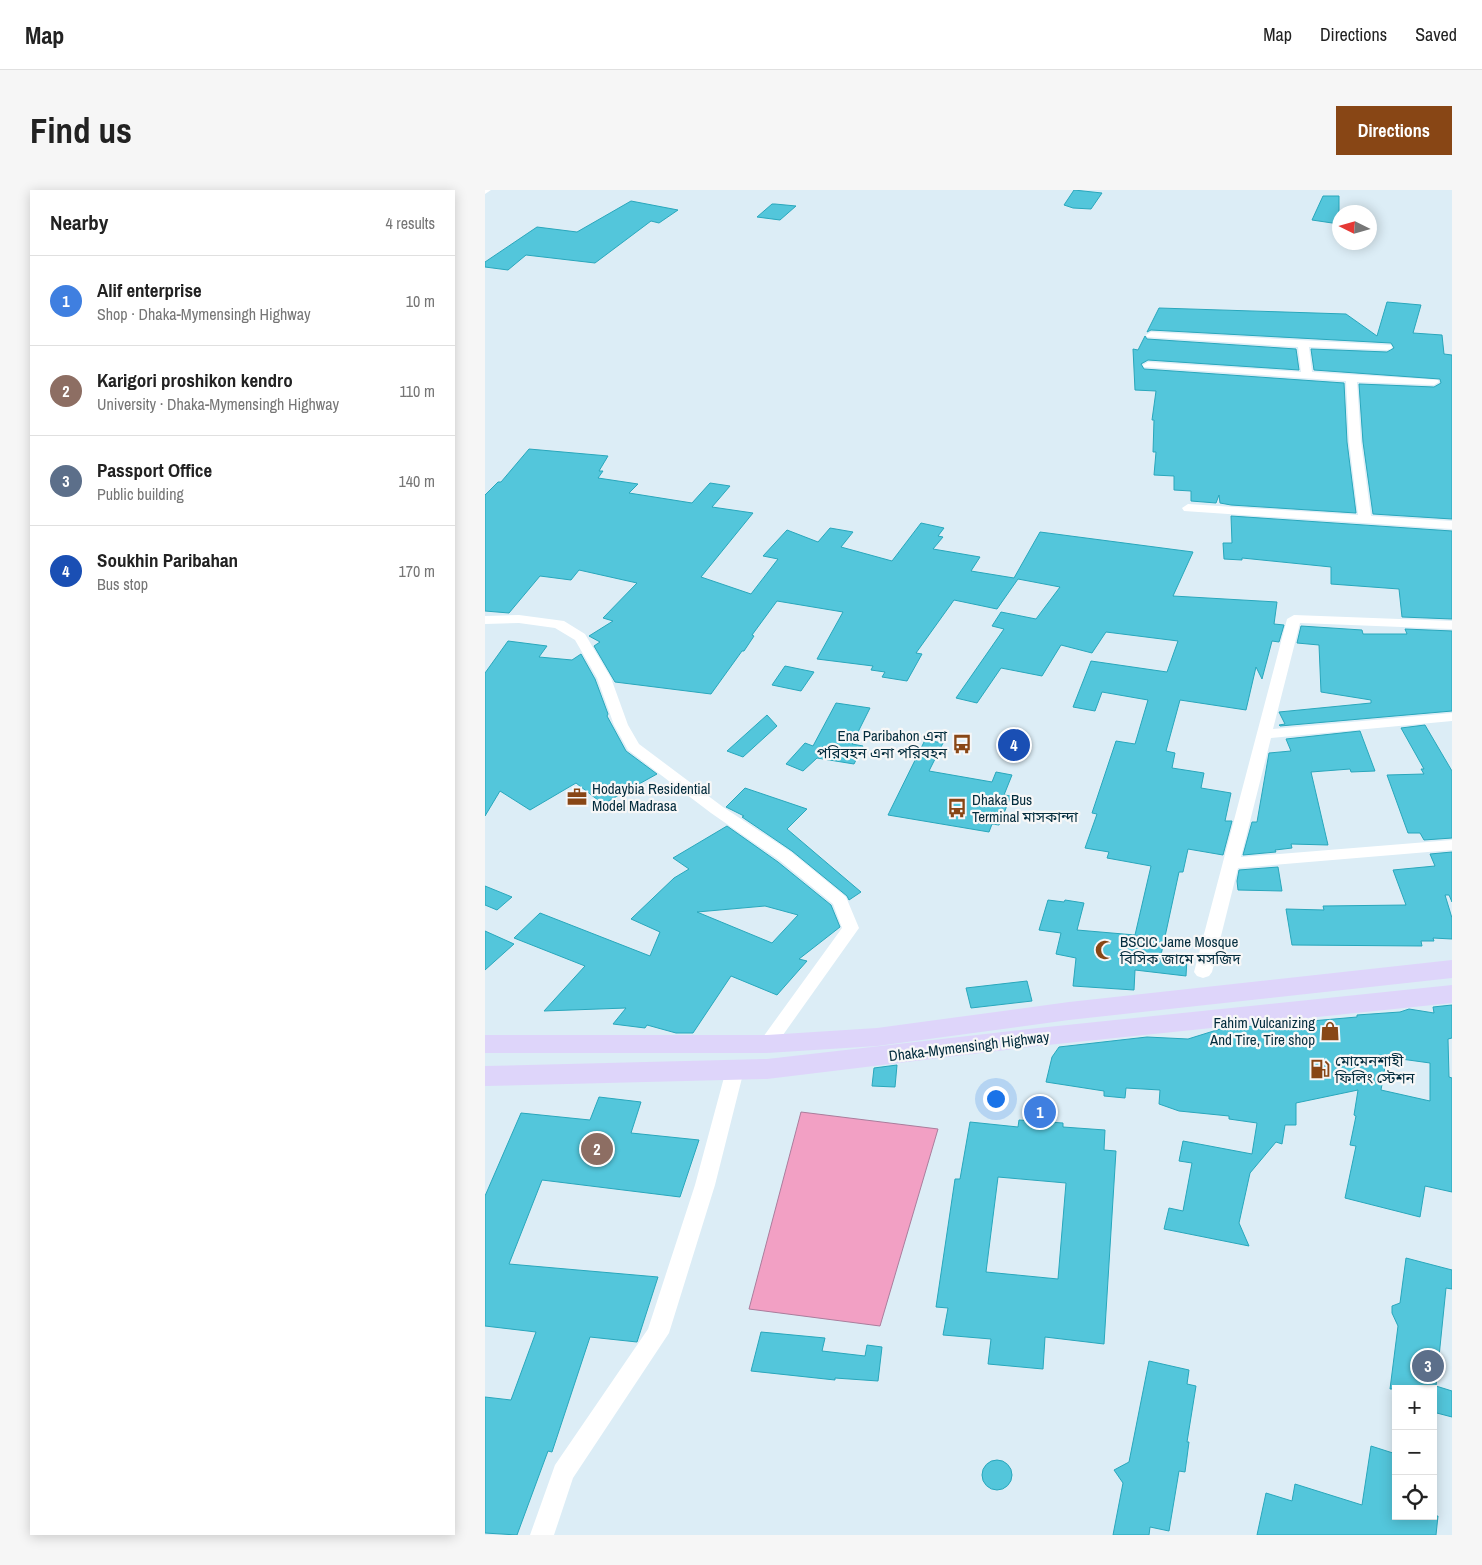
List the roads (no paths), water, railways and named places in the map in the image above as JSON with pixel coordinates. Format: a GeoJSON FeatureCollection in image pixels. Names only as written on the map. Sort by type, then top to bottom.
{"type":"FeatureCollection","features":[{"type":"Feature","properties":{"kind":"main road","name":"Dhaka-Mymensingh Highway"},"geometry":{"type":"LineString","coordinates":[[485,1044],[767,1044],[877,1037],[1069,1011],[1452,970]]}},
{"type":"Feature","properties":{"kind":"main road","name":"Dhaka-Mymensingh Highway"},"geometry":{"type":"LineString","coordinates":[[485,1076],[767,1070],[1038,1037],[1452,994]]}},
{"type":"Feature","properties":{"kind":"street"},"geometry":{"type":"LineString","coordinates":[[1151,336],[1387,347]]}},
{"type":"Feature","properties":{"kind":"street"},"geometry":{"type":"LineString","coordinates":[[1303,344],[1307,375]]}},
{"type":"Feature","properties":{"kind":"street"},"geometry":{"type":"LineString","coordinates":[[1148,365],[1434,382]]}},
{"type":"Feature","properties":{"kind":"street"},"geometry":{"type":"LineString","coordinates":[[1351,378],[1355,442],[1365,520]]}},
{"type":"Feature","properties":{"kind":"street"},"geometry":{"type":"LineString","coordinates":[[1188,508],[1452,525]]}},
{"type":"Feature","properties":{"kind":"street"},"geometry":{"type":"LineString","coordinates":[[485,620],[519,619],[559,624],[580,637],[604,678],[621,725],[633,746],[717,810],[785,856],[840,901],[851,928],[767,1044]]}},
{"type":"Feature","properties":{"kind":"street"},"geometry":{"type":"LineString","coordinates":[[1203,972],[1294,619],[1452,625]]}},
{"type":"Feature","properties":{"kind":"street"},"geometry":{"type":"LineString","coordinates":[[1264,734],[1452,718]]}},
{"type":"Feature","properties":{"kind":"street"},"geometry":{"type":"LineString","coordinates":[[1231,864],[1452,845]]}},
{"type":"Feature","properties":{"kind":"street"},"geometry":{"type":"LineString","coordinates":[[542,1535],[563,1473],[658,1333],[705,1185],[735,1070]]}},
{"type":"Feature","properties":{"kind":"place","name":"Ena Paribahon এনা পরিবহন এনা পরিবহন"},"geometry":{"type":"Point","coordinates":[962,744]}},
{"type":"Feature","properties":{"kind":"place","name":"Soukhin Paribahan"},"geometry":{"type":"Point","coordinates":[1014,745]}},
{"type":"Feature","properties":{"kind":"place","name":"Hodaybia Residential Model Madrasa"},"geometry":{"type":"Point","coordinates":[577,797]}},
{"type":"Feature","properties":{"kind":"place","name":"Dhaka Bus Terminal মাসকান্দা"},"geometry":{"type":"Point","coordinates":[957,808]}},
{"type":"Feature","properties":{"kind":"place","name":"BSCIC Jame Mosque বিসিক জামে মসজিদ"},"geometry":{"type":"Point","coordinates":[1105,950]}},
{"type":"Feature","properties":{"kind":"place","name":"Fahim Vulcanizing And Tire, Tire shop"},"geometry":{"type":"Point","coordinates":[1330,1031]}},
{"type":"Feature","properties":{"kind":"place","name":"মোমেনশাহী ফিলিং স্টেশন"},"geometry":{"type":"Point","coordinates":[1320,1069]}},
{"type":"Feature","properties":{"kind":"place","name":"Alif enterprise"},"geometry":{"type":"Point","coordinates":[1040,1112]}},
{"type":"Feature","properties":{"kind":"place","name":"Karigori proshikon kendro"},"geometry":{"type":"Point","coordinates":[597,1149]}},
{"type":"Feature","properties":{"kind":"place","name":"Passport Office"},"geometry":{"type":"Point","coordinates":[1428,1366]}}]}
